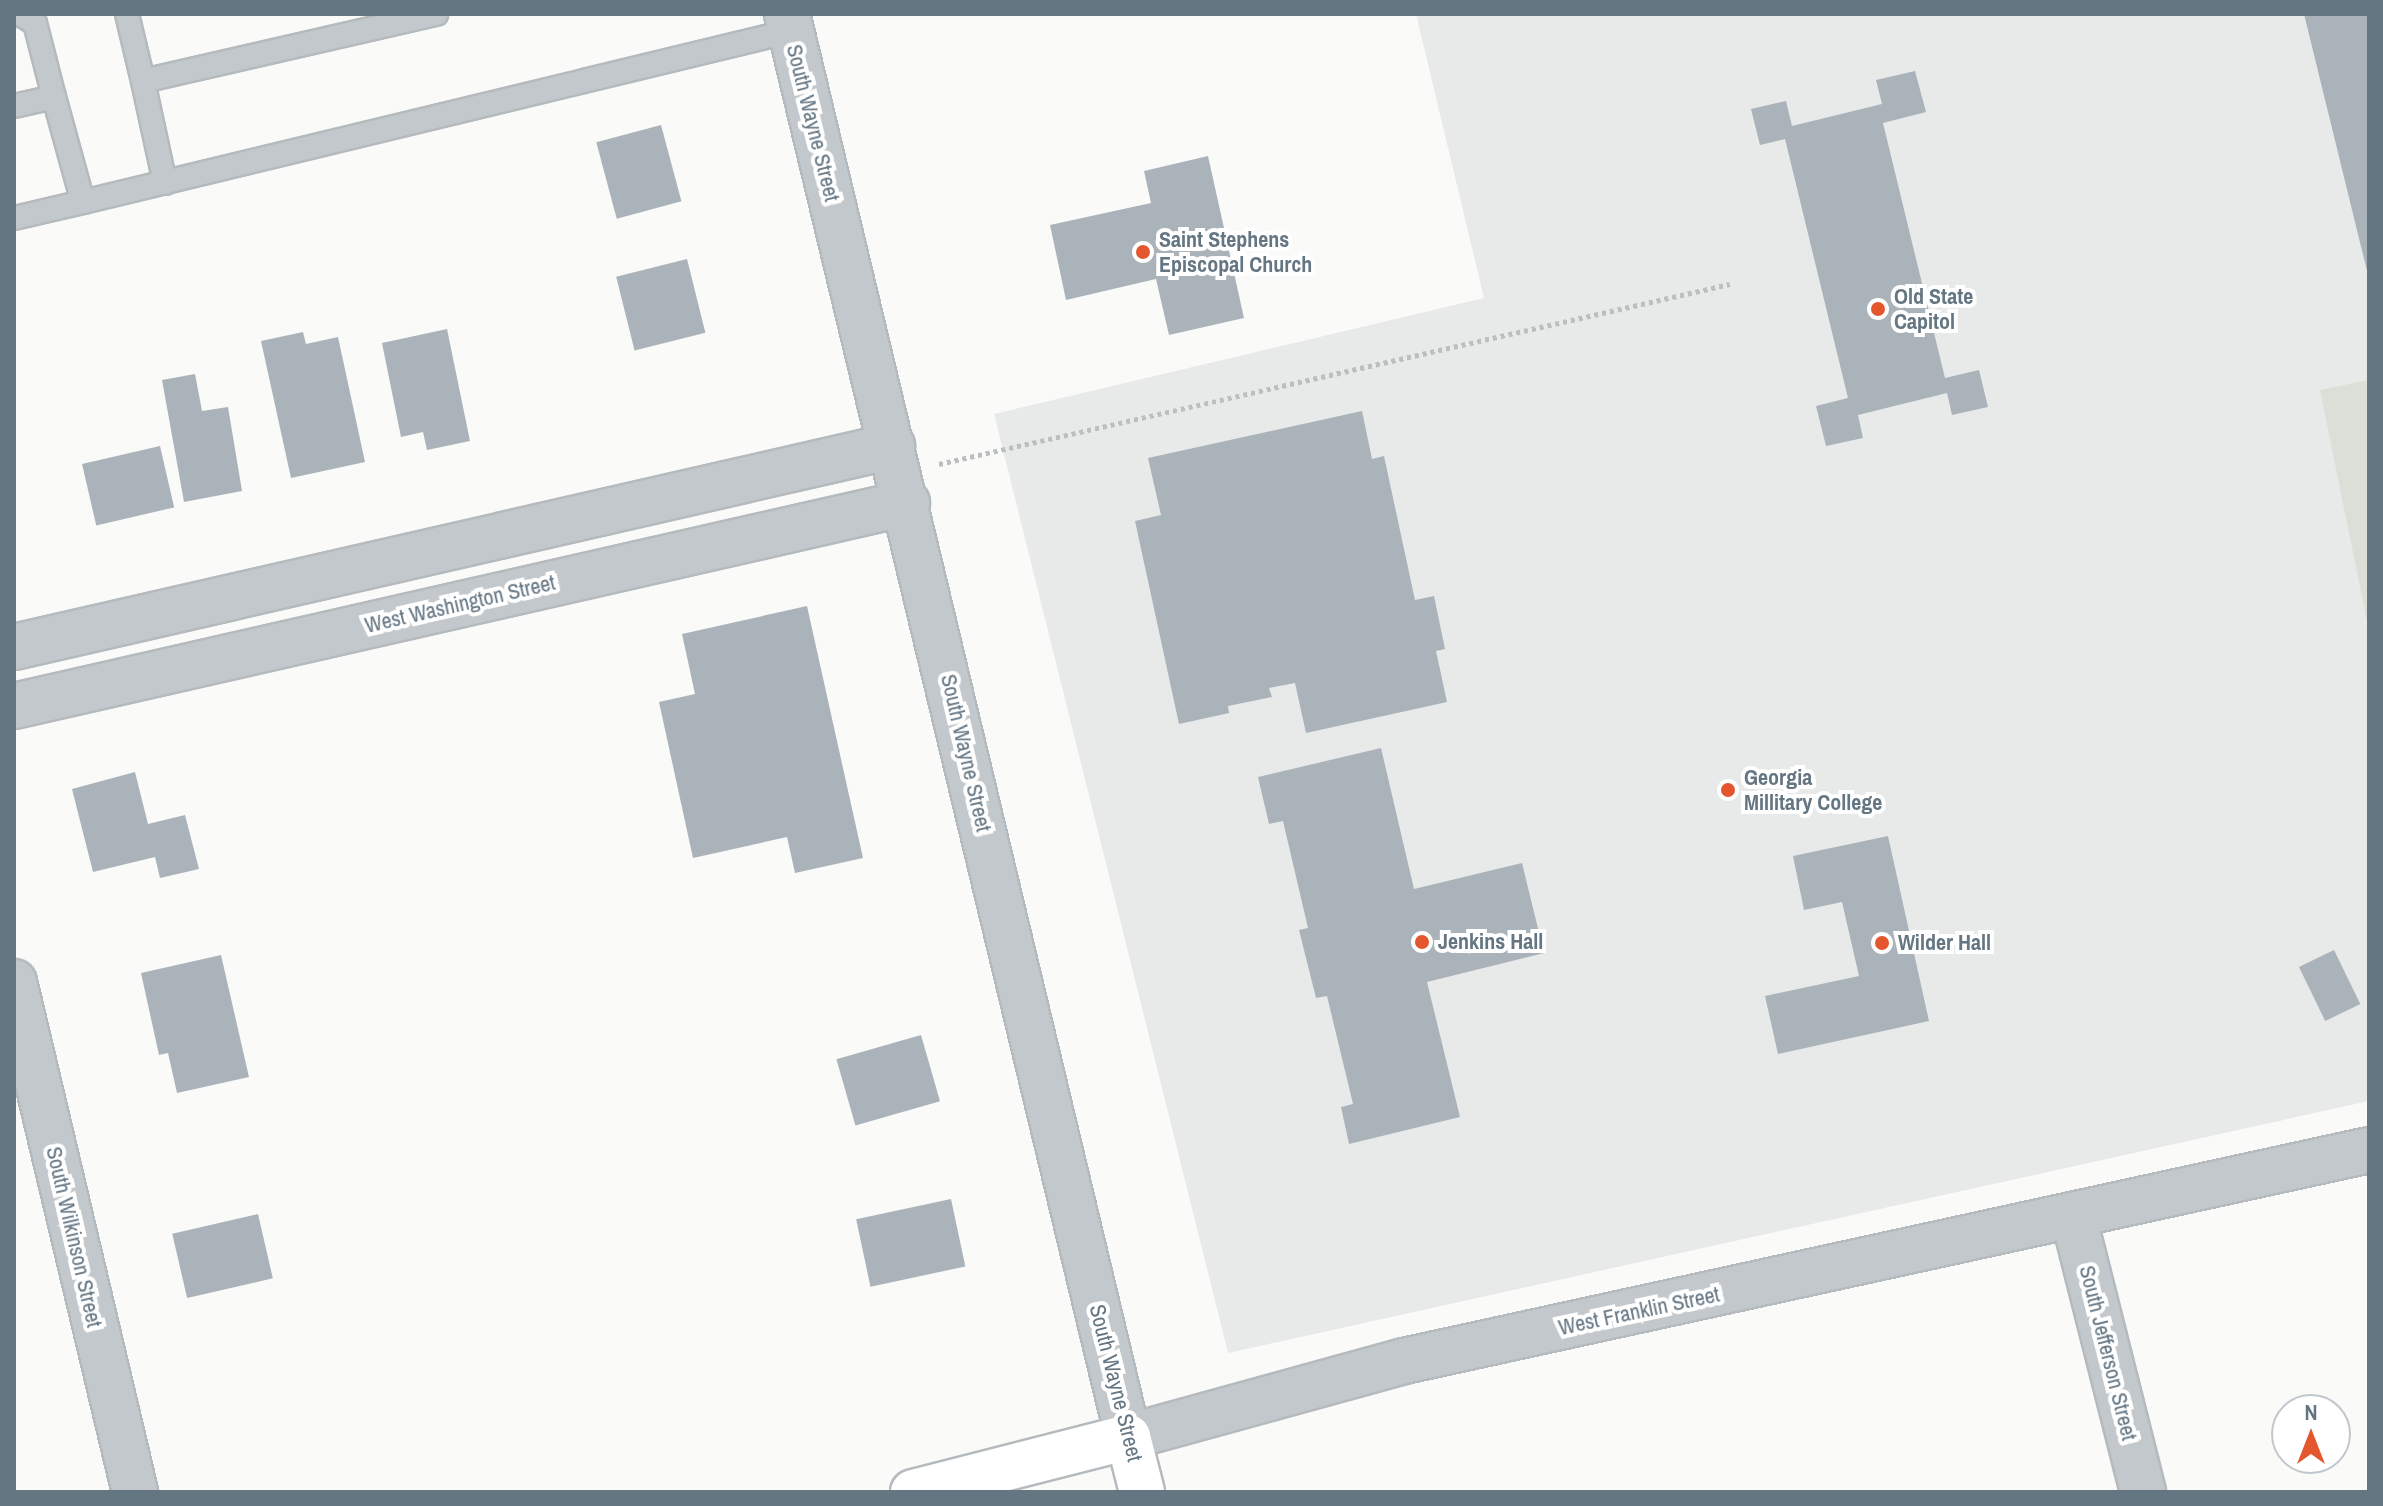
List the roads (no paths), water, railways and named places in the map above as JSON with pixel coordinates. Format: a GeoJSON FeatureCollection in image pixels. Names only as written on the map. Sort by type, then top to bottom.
{"type":"FeatureCollection","features":[{"type":"Feature","properties":{"kind":"main road","name":"West Franklin Street"},"geometry":{"type":"LineString","coordinates":[[913,1492],[1128,1437]]}},
{"type":"Feature","properties":{"kind":"main road","name":"South Wayne Street"},"geometry":{"type":"LineString","coordinates":[[1128,1437],[1142,1492]]}},
{"type":"Feature","properties":{"kind":"street","name":"South Wayne Street"},"geometry":{"type":"LineString","coordinates":[[789,22],[1128,1437]]}},
{"type":"Feature","properties":{"kind":"street"},"geometry":{"type":"LineString","coordinates":[[14,647],[417,557],[899,474]]}},
{"type":"Feature","properties":{"kind":"street","name":"West Washington Street"},"geometry":{"type":"LineString","coordinates":[[14,706],[429,610],[899,474]]}},
{"type":"Feature","properties":{"kind":"street"},"geometry":{"type":"LineString","coordinates":[[417,557],[429,610]]}},
{"type":"Feature","properties":{"kind":"street","name":"South Wilkinson Street"},"geometry":{"type":"LineString","coordinates":[[14,982],[135,1492]]}},
{"type":"Feature","properties":{"kind":"street","name":"West Franklin Street"},"geometry":{"type":"LineString","coordinates":[[1128,1437],[1404,1361],[2369,1150]]}},
{"type":"Feature","properties":{"kind":"street","name":"South Jefferson Street"},"geometry":{"type":"LineString","coordinates":[[2073,1215],[2143,1492]]}},
{"type":"Feature","properties":{"kind":"lane"},"geometry":{"type":"LineString","coordinates":[[20,14],[35,23],[83,202]]}},
{"type":"Feature","properties":{"kind":"lane"},"geometry":{"type":"LineString","coordinates":[[127,14],[165,183]]}},
{"type":"Feature","properties":{"kind":"lane"},"geometry":{"type":"LineString","coordinates":[[143,81],[436,14]]}},
{"type":"Feature","properties":{"kind":"lane"},"geometry":{"type":"LineString","coordinates":[[14,218],[165,183],[789,22]]}},
{"type":"Feature","properties":{"kind":"lane"},"geometry":{"type":"LineString","coordinates":[[14,106],[54,97]]}},
{"type":"Feature","properties":{"kind":"place","name":"Saint Stephens Episcopal Church"},"geometry":{"type":"Point","coordinates":[1143,252]}},
{"type":"Feature","properties":{"kind":"place","name":"Old State Capitol"},"geometry":{"type":"Point","coordinates":[1878,309]}},
{"type":"Feature","properties":{"kind":"place","name":"Georgia Millitary College"},"geometry":{"type":"Point","coordinates":[1728,790]}},
{"type":"Feature","properties":{"kind":"place","name":"Jenkins Hall"},"geometry":{"type":"Point","coordinates":[1422,942]}},
{"type":"Feature","properties":{"kind":"place","name":"Wilder Hall"},"geometry":{"type":"Point","coordinates":[1882,943]}}]}
